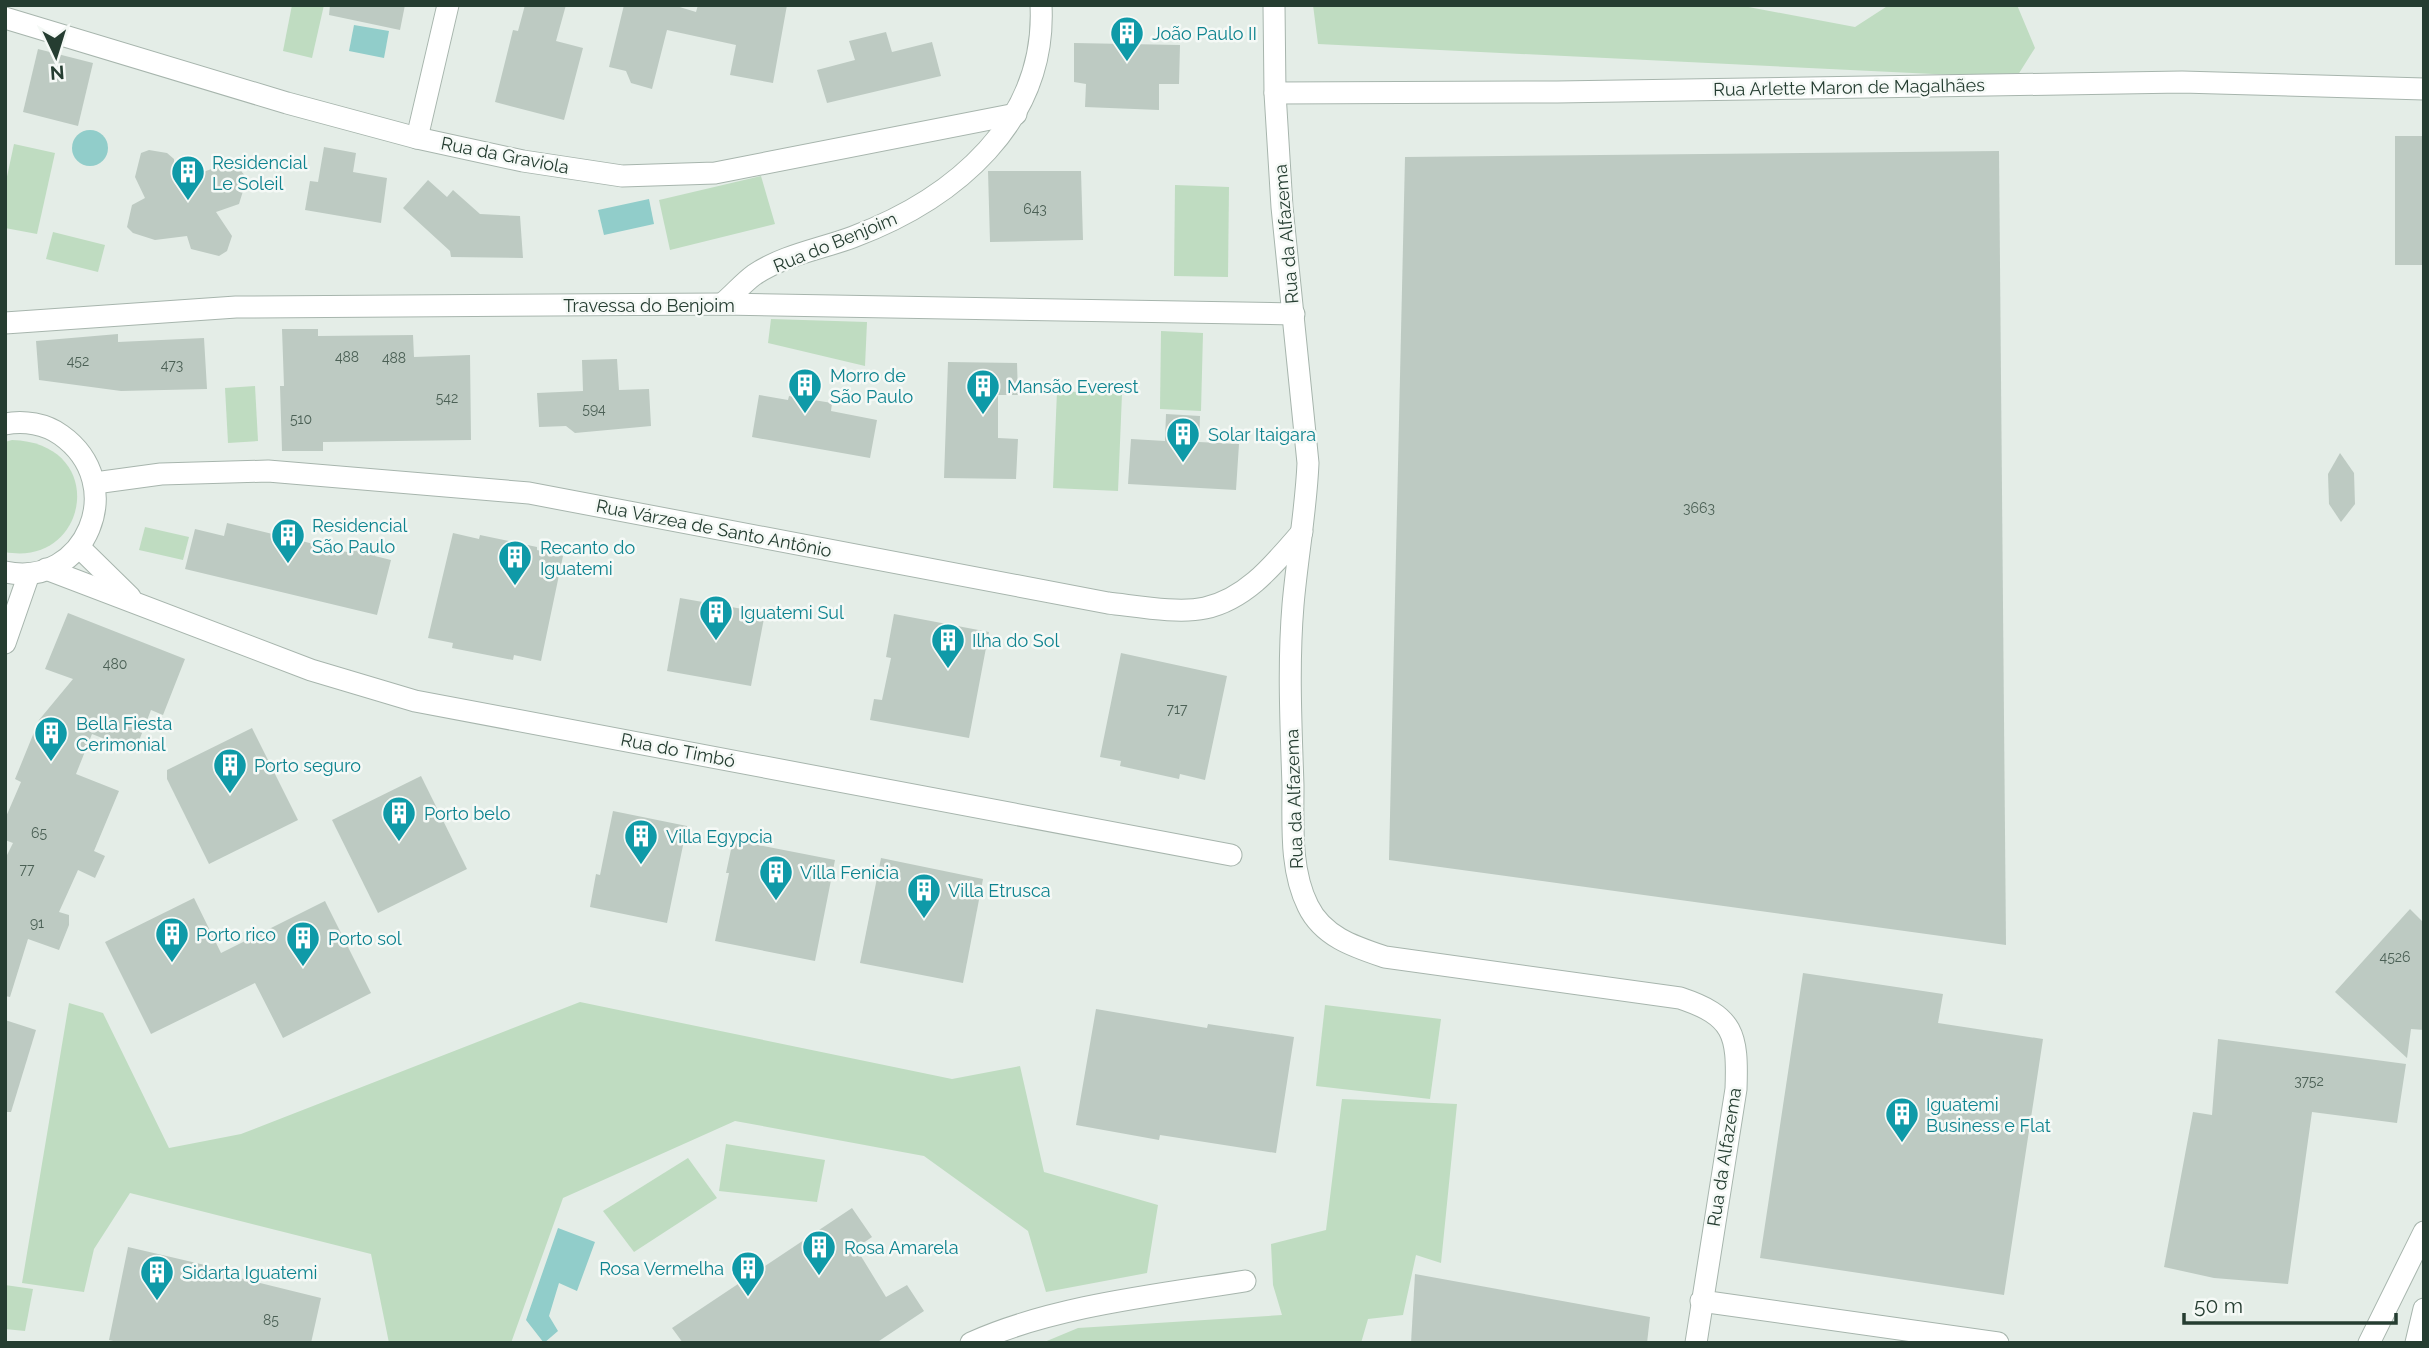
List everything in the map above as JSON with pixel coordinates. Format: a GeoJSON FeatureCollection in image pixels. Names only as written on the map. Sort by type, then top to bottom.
{"type":"FeatureCollection","features":[{"type":"Feature","properties":{"kind":"street"},"geometry":{"type":"LineString","coordinates":[[417,138],[448,5]]}},
{"type":"Feature","properties":{"kind":"street","name":"Rua da Alfazema"},"geometry":{"type":"LineString","coordinates":[[1274,5],[1275,93],[1282,207],[1308,463],[1293,606],[1290,669],[1294,848],[1298,882],[1309,908],[1326,930],[1351,946],[1385,957],[1680,998],[1705,1006],[1722,1018],[1732,1035],[1737,1058],[1736,1089],[1696,1343]]}},
{"type":"Feature","properties":{"kind":"street","name":"Rua do Benjoim"},"geometry":{"type":"LineString","coordinates":[[722,304],[754,275],[799,254],[853,237],[909,213],[952,184],[990,149],[1016,114],[1030,84],[1041,42],[1039,6]]}},
{"type":"Feature","properties":{"kind":"street","name":"Rua da Graviola"},"geometry":{"type":"LineString","coordinates":[[5,18],[288,103],[417,138],[523,161],[622,176],[715,173],[1016,114]]}},
{"type":"Feature","properties":{"kind":"street","name":"Rua Arlette Maron de Magalhães"},"geometry":{"type":"LineString","coordinates":[[1275,93],[1557,92],[2182,82],[2424,89]]}},
{"type":"Feature","properties":{"kind":"street","name":"Travessa do Benjoim"},"geometry":{"type":"LineString","coordinates":[[5,323],[236,307],[722,304],[1294,314]]}},
{"type":"Feature","properties":{"kind":"street"},"geometry":{"type":"LineString","coordinates":[[5,424],[32,423],[54,430],[73,444],[87,462],[95,483],[96,506],[91,528],[79,547],[64,560],[37,571],[5,643]]}},
{"type":"Feature","properties":{"kind":"street","name":"Rua Várzea de Santo Antônio"},"geometry":{"type":"LineString","coordinates":[[95,483],[161,474],[268,471],[529,493],[1108,603],[1158,609],[1205,608],[1239,594],[1270,569],[1302,533]]}},
{"type":"Feature","properties":{"kind":"street","name":"Rua do Timbó"},"geometry":{"type":"LineString","coordinates":[[79,547],[137,604]]}},
{"type":"Feature","properties":{"kind":"street","name":"Rua do Timbó"},"geometry":{"type":"LineString","coordinates":[[5,572],[37,571],[137,604],[311,670],[415,701],[1231,855]]}},
{"type":"Feature","properties":{"kind":"street"},"geometry":{"type":"LineString","coordinates":[[2369,1343],[2424,1232]]}},
{"type":"Feature","properties":{"kind":"street"},"geometry":{"type":"LineString","coordinates":[[971,1343],[1030,1322],[1245,1281]]}},
{"type":"Feature","properties":{"kind":"street"},"geometry":{"type":"LineString","coordinates":[[1701,1301],[1998,1343]]}},
{"type":"Feature","properties":{"kind":"street"},"geometry":{"type":"LineString","coordinates":[[2416,1343],[2424,1309]]}},
{"type":"Feature","properties":{"kind":"green space"},"geometry":{"type":"Polygon","coordinates":[[[292,5],[324,5],[312,58],[283,51],[292,5]]]}},
{"type":"Feature","properties":{"kind":"green space"},"geometry":{"type":"Polygon","coordinates":[[[1313,5],[1738,5],[1855,27],[1889,5],[2017,5],[2035,48],[2016,78],[1318,44],[1313,5]]]}},
{"type":"Feature","properties":{"kind":"green space"},"geometry":{"type":"Polygon","coordinates":[[[14,144],[55,153],[37,234],[5,228],[5,186],[14,144]]]}},
{"type":"Feature","properties":{"kind":"green space"},"geometry":{"type":"Polygon","coordinates":[[[761,176],[775,224],[670,250],[659,200],[761,176]]]}},
{"type":"Feature","properties":{"kind":"green space"},"geometry":{"type":"Polygon","coordinates":[[[1175,185],[1229,187],[1228,277],[1174,276],[1175,185]]]}},
{"type":"Feature","properties":{"kind":"green space"},"geometry":{"type":"Polygon","coordinates":[[[53,232],[105,245],[98,272],[46,259],[53,232]]]}},
{"type":"Feature","properties":{"kind":"green space"},"geometry":{"type":"Polygon","coordinates":[[[771,319],[867,322],[865,366],[768,343],[771,319]]]}},
{"type":"Feature","properties":{"kind":"green space"},"geometry":{"type":"Polygon","coordinates":[[[1161,331],[1203,333],[1201,411],[1160,409],[1161,331]]]}},
{"type":"Feature","properties":{"kind":"green space"},"geometry":{"type":"Polygon","coordinates":[[[255,386],[258,441],[228,443],[225,388],[255,386]]]}},
{"type":"Feature","properties":{"kind":"green space"},"geometry":{"type":"Polygon","coordinates":[[[1057,391],[1122,394],[1118,491],[1053,488],[1057,391]]]}},
{"type":"Feature","properties":{"kind":"green space"},"geometry":{"type":"Polygon","coordinates":[[[12,440],[43,446],[64,461],[75,481],[77,503],[70,524],[55,542],[33,552],[5,552],[5,442],[12,440]]]}},
{"type":"Feature","properties":{"kind":"green space"},"geometry":{"type":"Polygon","coordinates":[[[145,527],[189,537],[183,560],[139,550],[145,527]]]}},
{"type":"Feature","properties":{"kind":"green space"},"geometry":{"type":"Polygon","coordinates":[[[580,1002],[952,1079],[1020,1066],[1044,1172],[1158,1205],[1147,1273],[1046,1292],[1028,1231],[924,1156],[735,1121],[563,1198],[511,1343],[389,1343],[371,1254],[130,1193],[94,1249],[84,1292],[22,1283],[69,1003],[103,1013],[169,1148],[241,1134],[580,1002]]]}},
{"type":"Feature","properties":{"kind":"green space"},"geometry":{"type":"Polygon","coordinates":[[[1325,1005],[1441,1019],[1430,1099],[1316,1086],[1325,1005]]]}},
{"type":"Feature","properties":{"kind":"green space"},"geometry":{"type":"Polygon","coordinates":[[[1342,1099],[1457,1104],[1441,1263],[1416,1255],[1403,1315],[1368,1319],[1361,1343],[1042,1343],[1078,1328],[1282,1315],[1273,1285],[1271,1244],[1326,1230],[1342,1099]]]}},
{"type":"Feature","properties":{"kind":"green space"},"geometry":{"type":"Polygon","coordinates":[[[726,1144],[825,1160],[817,1202],[719,1191],[726,1144]]]}},
{"type":"Feature","properties":{"kind":"green space"},"geometry":{"type":"Polygon","coordinates":[[[688,1158],[717,1198],[634,1252],[603,1211],[688,1158]]]}},
{"type":"Feature","properties":{"kind":"green space"},"geometry":{"type":"Polygon","coordinates":[[[5,1285],[33,1289],[25,1331],[5,1329],[5,1285]]]}},
{"type":"Feature","properties":{"kind":"water"},"geometry":{"type":"Polygon","coordinates":[[[354,25],[389,31],[384,58],[349,51],[354,25]]]}},
{"type":"Feature","properties":{"kind":"water"},"geometry":{"type":"Polygon","coordinates":[[[90,130],[103,135],[108,148],[103,161],[90,166],[77,161],[72,148],[77,135],[90,130]]]}},
{"type":"Feature","properties":{"kind":"water"},"geometry":{"type":"Polygon","coordinates":[[[649,199],[654,224],[604,235],[598,210],[649,199]]]}},
{"type":"Feature","properties":{"kind":"water"},"geometry":{"type":"Polygon","coordinates":[[[558,1228],[595,1242],[577,1291],[559,1283],[549,1316],[558,1331],[544,1343],[526,1320],[558,1228]]]}},
{"type":"Feature","properties":{"kind":"building"},"geometry":{"type":"Polygon","coordinates":[[[330,5],[405,5],[400,30],[329,15],[330,5]]]}},
{"type":"Feature","properties":{"kind":"building"},"geometry":{"type":"Polygon","coordinates":[[[525,5],[566,5],[556,41],[583,48],[564,120],[495,102],[513,30],[518,31],[525,5]]]}},
{"type":"Feature","properties":{"kind":"building"},"geometry":{"type":"Polygon","coordinates":[[[624,5],[673,5],[696,12],[698,5],[787,5],[773,83],[730,75],[736,45],[667,30],[652,89],[631,83],[626,71],[609,67],[624,5]]]}},
{"type":"Feature","properties":{"kind":"building"},"geometry":{"type":"Polygon","coordinates":[[[886,32],[892,52],[932,42],[941,76],[827,103],[817,70],[855,60],[849,41],[886,32]]]}},
{"type":"Feature","properties":{"kind":"building","name":"João Paulo II"},"geometry":{"type":"Polygon","coordinates":[[[1074,43],[1180,45],[1179,84],[1159,84],[1159,110],[1085,107],[1086,84],[1074,82],[1074,43]]]}},
{"type":"Feature","properties":{"kind":"building"},"geometry":{"type":"Polygon","coordinates":[[[38,49],[93,63],[78,126],[23,112],[38,49]]]}},
{"type":"Feature","properties":{"kind":"building"},"geometry":{"type":"Polygon","coordinates":[[[2395,136],[2424,136],[2424,265],[2395,265],[2395,136]]]}},
{"type":"Feature","properties":{"kind":"building"},"geometry":{"type":"Polygon","coordinates":[[[324,147],[356,153],[353,172],[387,178],[381,223],[305,210],[310,181],[318,182],[324,147]]]}},
{"type":"Feature","properties":{"kind":"building","name":"Residencial Le Soleil"},"geometry":{"type":"Polygon","coordinates":[[[149,150],[167,153],[174,159],[175,182],[220,166],[241,171],[247,178],[239,204],[216,212],[232,236],[227,251],[219,256],[191,249],[187,236],[155,240],[133,233],[127,227],[132,205],[145,198],[135,177],[141,153],[149,150]]]}},
{"type":"Feature","properties":{"kind":"building"},"geometry":{"type":"Polygon","coordinates":[[[1999,151],[2006,945],[1389,860],[1405,157],[1999,151]]]}},
{"type":"Feature","properties":{"kind":"building"},"geometry":{"type":"Polygon","coordinates":[[[988,171],[1081,171],[1083,240],[990,242],[988,171]]]}},
{"type":"Feature","properties":{"kind":"building"},"geometry":{"type":"Polygon","coordinates":[[[428,180],[447,197],[453,190],[480,214],[520,216],[523,258],[451,257],[450,251],[403,208],[428,180]]]}},
{"type":"Feature","properties":{"kind":"building"},"geometry":{"type":"Polygon","coordinates":[[[282,329],[318,329],[318,336],[413,335],[414,357],[470,355],[471,440],[323,442],[323,451],[282,451],[282,329]]]}},
{"type":"Feature","properties":{"kind":"building"},"geometry":{"type":"Polygon","coordinates":[[[118,334],[118,342],[204,338],[207,389],[121,391],[39,380],[36,341],[118,334]]]}},
{"type":"Feature","properties":{"kind":"building"},"geometry":{"type":"Polygon","coordinates":[[[617,359],[619,390],[649,389],[651,426],[575,433],[566,426],[539,427],[537,393],[583,391],[582,360],[617,359]]]}},
{"type":"Feature","properties":{"kind":"building","name":"Mansão Everest"},"geometry":{"type":"Polygon","coordinates":[[[948,362],[1017,363],[1018,395],[998,395],[998,438],[1018,439],[1016,479],[944,478],[948,362]]]}},
{"type":"Feature","properties":{"kind":"building","name":"Morro de São Paulo"},"geometry":{"type":"Polygon","coordinates":[[[759,395],[788,400],[789,396],[832,403],[831,411],[877,420],[870,458],[752,437],[759,395]]]}},
{"type":"Feature","properties":{"kind":"building","name":"Solar Itaigara"},"geometry":{"type":"Polygon","coordinates":[[[1166,414],[1200,416],[1199,442],[1239,444],[1236,490],[1128,484],[1131,439],[1165,441],[1166,414]]]}},
{"type":"Feature","properties":{"kind":"building"},"geometry":{"type":"Polygon","coordinates":[[[2340,453],[2354,473],[2355,504],[2341,522],[2329,504],[2328,474],[2340,453]]]}},
{"type":"Feature","properties":{"kind":"building","name":"Residencial São Paulo"},"geometry":{"type":"Polygon","coordinates":[[[227,523],[351,553],[353,544],[376,549],[375,556],[391,560],[377,615],[185,569],[195,529],[224,536],[227,523]]]}},
{"type":"Feature","properties":{"kind":"building","name":"Recanto do Iguatemi"},"geometry":{"type":"Polygon","coordinates":[[[453,533],[479,539],[480,535],[537,547],[537,550],[563,556],[541,661],[514,655],[513,660],[452,648],[453,643],[428,638],[453,533]]]}},
{"type":"Feature","properties":{"kind":"building","name":"Iguatemi Sul"},"geometry":{"type":"Polygon","coordinates":[[[680,598],[765,613],[751,686],[667,671],[680,598]]]}},
{"type":"Feature","properties":{"kind":"building"},"geometry":{"type":"Polygon","coordinates":[[[68,613],[185,659],[163,715],[151,710],[135,751],[92,734],[76,774],[119,791],[94,851],[105,856],[95,878],[78,870],[59,912],[69,915],[69,925],[59,950],[28,939],[10,997],[5,996],[5,859],[13,843],[5,840],[5,819],[21,782],[15,779],[39,720],[73,679],[45,669],[68,613]]]}},
{"type":"Feature","properties":{"kind":"building","name":"Ilha do Sol"},"geometry":{"type":"Polygon","coordinates":[[[894,614],[989,632],[969,738],[870,720],[874,699],[882,700],[891,658],[886,657],[894,614]]]}},
{"type":"Feature","properties":{"kind":"building"},"geometry":{"type":"Polygon","coordinates":[[[1121,653],[1227,676],[1205,780],[1180,774],[1179,779],[1120,766],[1121,761],[1100,757],[1121,653]]]}},
{"type":"Feature","properties":{"kind":"building","name":"Porto seguro"},"geometry":{"type":"Polygon","coordinates":[[[252,728],[298,820],[209,864],[167,779],[167,770],[252,728]]]}},
{"type":"Feature","properties":{"kind":"building","name":"Porto belo"},"geometry":{"type":"Polygon","coordinates":[[[421,776],[467,869],[378,913],[332,820],[421,776]]]}},
{"type":"Feature","properties":{"kind":"building","name":"Villa Egypcia"},"geometry":{"type":"Polygon","coordinates":[[[613,811],[687,826],[667,923],[590,907],[596,874],[600,875],[613,811]]]}},
{"type":"Feature","properties":{"kind":"building","name":"Villa Fenicia"},"geometry":{"type":"Polygon","coordinates":[[[733,840],[835,860],[815,961],[715,941],[733,840]]]}},
{"type":"Feature","properties":{"kind":"building","name":"Villa Etrusca"},"geometry":{"type":"Polygon","coordinates":[[[881,858],[983,879],[963,983],[860,963],[881,858]]]}},
{"type":"Feature","properties":{"kind":"building"},"geometry":{"type":"Polygon","coordinates":[[[194,898],[221,953],[325,901],[371,993],[283,1038],[255,983],[151,1034],[105,942],[194,898]]]}},
{"type":"Feature","properties":{"kind":"building"},"geometry":{"type":"Polygon","coordinates":[[[2410,909],[2424,923],[2424,1030],[2411,1029],[2407,1058],[2335,992],[2410,909]]]}},
{"type":"Feature","properties":{"kind":"building","name":"Iguatemi Business e Flat"},"geometry":{"type":"Polygon","coordinates":[[[1803,973],[1943,994],[1938,1023],[2043,1039],[2004,1295],[1760,1258],[1803,973]]]}},
{"type":"Feature","properties":{"kind":"building"},"geometry":{"type":"Polygon","coordinates":[[[1096,1009],[1207,1028],[1208,1024],[1294,1037],[1276,1153],[1160,1135],[1159,1140],[1076,1125],[1096,1009]]]}},
{"type":"Feature","properties":{"kind":"building"},"geometry":{"type":"Polygon","coordinates":[[[5,1020],[36,1030],[11,1112],[5,1112],[5,1020]]]}},
{"type":"Feature","properties":{"kind":"building"},"geometry":{"type":"Polygon","coordinates":[[[2218,1039],[2406,1064],[2397,1123],[2312,1112],[2288,1284],[2214,1278],[2164,1267],[2193,1112],[2212,1115],[2218,1039]]]}},
{"type":"Feature","properties":{"kind":"building","name":"Rosa Amarela"},"geometry":{"type":"Polygon","coordinates":[[[852,1208],[872,1237],[856,1248],[886,1297],[907,1285],[924,1311],[876,1343],[683,1343],[672,1328],[852,1208]]]}},
{"type":"Feature","properties":{"kind":"building"},"geometry":{"type":"Polygon","coordinates":[[[128,1247],[205,1265],[204,1269],[321,1298],[311,1343],[122,1343],[109,1340],[128,1247]]]}},
{"type":"Feature","properties":{"kind":"building"},"geometry":{"type":"Polygon","coordinates":[[[1415,1274],[1650,1317],[1647,1343],[1411,1343],[1415,1274]]]}},
{"type":"Feature","properties":{"kind":"place","name":"João Paulo II"},"geometry":{"type":"Point","coordinates":[1127,63]}},
{"type":"Feature","properties":{"kind":"place","name":"Residencial Le Soleil"},"geometry":{"type":"Point","coordinates":[188,202]}},
{"type":"Feature","properties":{"kind":"place","name":"Morro de São Paulo"},"geometry":{"type":"Point","coordinates":[805,415]}},
{"type":"Feature","properties":{"kind":"place","name":"Mansão Everest"},"geometry":{"type":"Point","coordinates":[983,416]}},
{"type":"Feature","properties":{"kind":"place","name":"Solar Itaigara"},"geometry":{"type":"Point","coordinates":[1183,464]}},
{"type":"Feature","properties":{"kind":"place","name":"Residencial São Paulo"},"geometry":{"type":"Point","coordinates":[288,565]}},
{"type":"Feature","properties":{"kind":"place","name":"Recanto do Iguatemi"},"geometry":{"type":"Point","coordinates":[515,587]}},
{"type":"Feature","properties":{"kind":"place","name":"Iguatemi Sul"},"geometry":{"type":"Point","coordinates":[716,642]}},
{"type":"Feature","properties":{"kind":"place","name":"Ilha do Sol"},"geometry":{"type":"Point","coordinates":[948,670]}},
{"type":"Feature","properties":{"kind":"place","name":"Bella Fiesta Cerimonial"},"geometry":{"type":"Point","coordinates":[51,763]}},
{"type":"Feature","properties":{"kind":"place","name":"Porto seguro"},"geometry":{"type":"Point","coordinates":[230,795]}},
{"type":"Feature","properties":{"kind":"place","name":"Porto belo"},"geometry":{"type":"Point","coordinates":[399,843]}},
{"type":"Feature","properties":{"kind":"place","name":"Villa Egypcia"},"geometry":{"type":"Point","coordinates":[641,866]}},
{"type":"Feature","properties":{"kind":"place","name":"Villa Fenicia"},"geometry":{"type":"Point","coordinates":[776,902]}},
{"type":"Feature","properties":{"kind":"place","name":"Villa Etrusca"},"geometry":{"type":"Point","coordinates":[924,920]}},
{"type":"Feature","properties":{"kind":"place","name":"Porto rico"},"geometry":{"type":"Point","coordinates":[172,964]}},
{"type":"Feature","properties":{"kind":"place","name":"Porto sol"},"geometry":{"type":"Point","coordinates":[303,968]}},
{"type":"Feature","properties":{"kind":"place","name":"Iguatemi Business e Flat"},"geometry":{"type":"Point","coordinates":[1902,1144]}},
{"type":"Feature","properties":{"kind":"place","name":"Rosa Amarela"},"geometry":{"type":"Point","coordinates":[819,1277]}},
{"type":"Feature","properties":{"kind":"place","name":"Rosa Vermelha"},"geometry":{"type":"Point","coordinates":[748,1298]}},
{"type":"Feature","properties":{"kind":"place","name":"Sidarta Iguatemi"},"geometry":{"type":"Point","coordinates":[157,1302]}}]}
